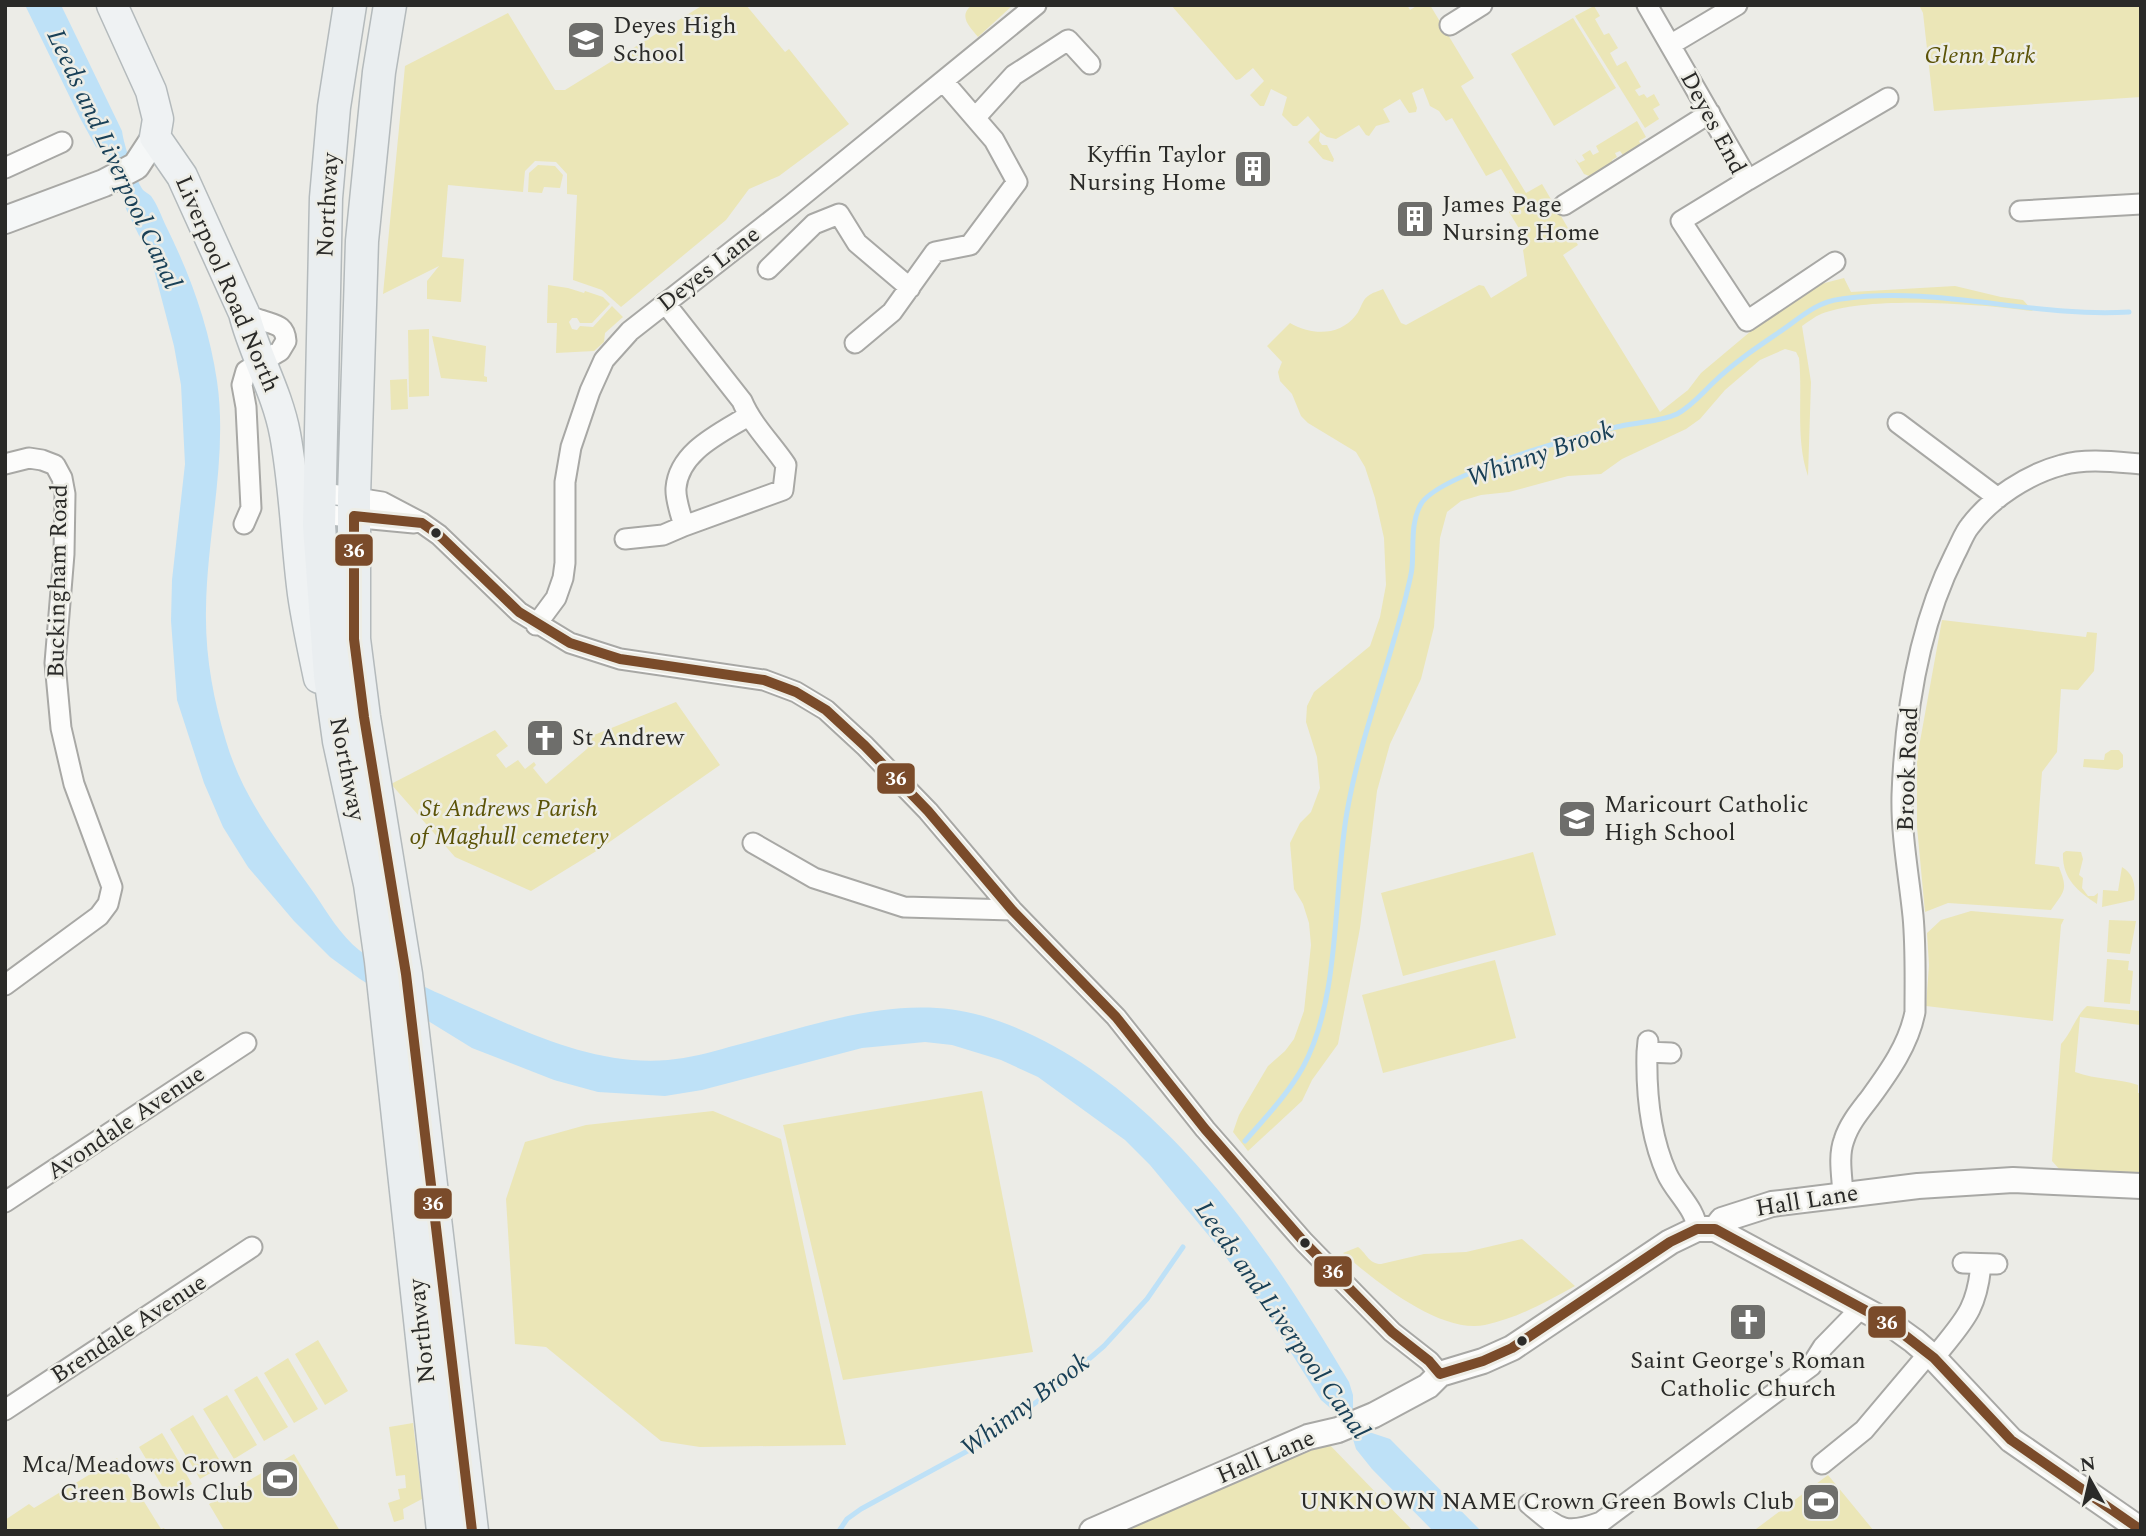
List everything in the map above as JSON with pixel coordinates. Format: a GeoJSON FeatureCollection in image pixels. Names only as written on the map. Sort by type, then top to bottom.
{"type":"FeatureCollection","features":[{"type":"Feature","properties":{"kind":"highway","name":"Northway"},"geometry":{"type":"LineString","coordinates":[[350,5],[334,107],[326,198],[336,507],[366,730],[400,1021],[472,1531]]}},
{"type":"Feature","properties":{"kind":"highway","name":"Northway"},"geometry":{"type":"LineString","coordinates":[[390,5],[379,72],[336,507],[323,586],[330,676],[340,741],[370,884],[393,968]]}},
{"type":"Feature","properties":{"kind":"highway","name":"Northway"},"geometry":{"type":"LineString","coordinates":[[400,1021],[443,1531]]}},
{"type":"Feature","properties":{"kind":"main road"},"geometry":{"type":"LineString","coordinates":[[5,220],[104,183],[136,166],[155,137],[158,120],[151,91],[111,5]]}},
{"type":"Feature","properties":{"kind":"main road","name":"Liverpool Road North"},"geometry":{"type":"LineString","coordinates":[[155,137],[182,176],[244,313],[272,384],[285,434],[303,594],[318,676],[340,741]]}},
{"type":"Feature","properties":{"kind":"street","name":"Deyes Lane"},"geometry":{"type":"LineString","coordinates":[[536,625],[556,598],[563,578],[565,482],[571,447],[604,360],[630,331],[944,82],[1036,5]]}},
{"type":"Feature","properties":{"kind":"street"},"geometry":{"type":"LineString","coordinates":[[1450,25],[1482,5]]}},
{"type":"Feature","properties":{"kind":"street","name":"Deyes End"},"geometry":{"type":"LineString","coordinates":[[1647,5],[1748,180],[1681,221],[1747,321],[1835,262]]}},
{"type":"Feature","properties":{"kind":"street"},"geometry":{"type":"LineString","coordinates":[[1670,45],[1737,5]]}},
{"type":"Feature","properties":{"kind":"street"},"geometry":{"type":"LineString","coordinates":[[975,118],[1014,75],[1068,40],[1090,64]]}},
{"type":"Feature","properties":{"kind":"street"},"geometry":{"type":"LineString","coordinates":[[855,343],[892,312],[935,252],[970,245],[1017,183],[994,141],[944,82]]}},
{"type":"Feature","properties":{"kind":"street"},"geometry":{"type":"LineString","coordinates":[[1748,180],[1888,98]]}},
{"type":"Feature","properties":{"kind":"street"},"geometry":{"type":"LineString","coordinates":[[1564,205],[1710,113]]}},
{"type":"Feature","properties":{"kind":"street"},"geometry":{"type":"LineString","coordinates":[[5,168],[62,142]]}},
{"type":"Feature","properties":{"kind":"street"},"geometry":{"type":"LineString","coordinates":[[2020,211],[2141,204]]}},
{"type":"Feature","properties":{"kind":"street"},"geometry":{"type":"LineString","coordinates":[[768,269],[814,224],[839,214],[857,243],[910,288]]}},
{"type":"Feature","properties":{"kind":"street"},"geometry":{"type":"LineString","coordinates":[[625,539],[663,535],[783,490],[786,465],[748,416],[742,401],[665,303]]}},
{"type":"Feature","properties":{"kind":"street"},"geometry":{"type":"LineString","coordinates":[[244,524],[251,508],[246,407],[242,385],[246,371],[261,361]]}},
{"type":"Feature","properties":{"kind":"street"},"geometry":{"type":"LineString","coordinates":[[684,526],[676,488],[682,469],[695,450],[748,416]]}},
{"type":"Feature","properties":{"kind":"street"},"geometry":{"type":"LineString","coordinates":[[1898,423],[1925,431],[1998,498]]}},
{"type":"Feature","properties":{"kind":"street","name":"Buckingham Road"},"geometry":{"type":"LineString","coordinates":[[5,464],[29,458],[42,460],[55,465],[62,478],[65,494],[64,554],[55,663],[61,728],[74,785],[112,887],[108,904],[99,916],[5,985]]}},
{"type":"Feature","properties":{"kind":"street","name":"Brook Road"},"geometry":{"type":"LineString","coordinates":[[1843,1194],[1843,1141],[1850,1125],[1901,1051],[1915,1012],[1913,918],[1906,864],[1902,796],[1910,698],[1933,605],[1969,526],[1998,498],[2033,476],[2063,464],[2106,461],[2141,464]]}},
{"type":"Feature","properties":{"kind":"street"},"geometry":{"type":"LineString","coordinates":[[336,507],[422,523],[439,535],[519,612],[536,625],[570,643],[620,659],[764,680],[826,710],[928,811],[1013,910],[1116,1017],[1205,1129],[1304,1242],[1392,1332],[1430,1361],[1440,1374]]}},
{"type":"Feature","properties":{"kind":"street"},"geometry":{"type":"LineString","coordinates":[[753,843],[814,878],[904,907],[1013,910]]}},
{"type":"Feature","properties":{"kind":"street","name":"Avondale Avenue"},"geometry":{"type":"LineString","coordinates":[[5,1202],[246,1043]]}},
{"type":"Feature","properties":{"kind":"street"},"geometry":{"type":"LineString","coordinates":[[1671,1053],[1648,1046],[1648,1097],[1657,1146],[1667,1175],[1696,1219],[1706,1229],[1889,1323],[1931,1356],[2011,1440],[2141,1530]]}},
{"type":"Feature","properties":{"kind":"street","name":"Hall Lane"},"geometry":{"type":"LineString","coordinates":[[1092,1531],[1308,1437],[1346,1427],[1374,1415],[1428,1386],[1440,1374],[1483,1361],[1512,1348],[1670,1242],[1744,1212],[1793,1200],[1989,1181],[2141,1186]]}},
{"type":"Feature","properties":{"kind":"street","name":"Brendale Avenue"},"geometry":{"type":"LineString","coordinates":[[5,1410],[252,1247]]}},
{"type":"Feature","properties":{"kind":"street"},"geometry":{"type":"LineString","coordinates":[[1822,1464],[1864,1430],[1968,1315],[1975,1302],[1980,1264]]}},
{"type":"Feature","properties":{"kind":"street"},"geometry":{"type":"LineString","coordinates":[[1529,1504],[1561,1530],[1581,1531],[1601,1522],[1811,1366],[1823,1347],[1861,1308]]}},
{"type":"Feature","properties":{"kind":"green space"},"geometry":{"type":"Polygon","coordinates":[[[703,5],[746,5],[785,52],[789,49],[849,124],[779,176],[749,189],[726,220],[621,307],[602,290],[573,280],[577,195],[567,194],[567,174],[556,162],[535,161],[525,171],[523,192],[448,185],[442,257],[464,259],[461,302],[427,299],[427,281],[439,266],[383,294],[405,66],[508,13],[555,90],[565,90],[703,5]]]}},
{"type":"Feature","properties":{"kind":"green space"},"geometry":{"type":"Polygon","coordinates":[[[972,5],[1013,5],[978,37],[965,17],[972,5]]]}},
{"type":"Feature","properties":{"kind":"green space"},"geometry":{"type":"Polygon","coordinates":[[[1171,5],[1407,5],[1410,10],[1418,5],[1430,5],[1474,78],[1461,86],[1526,193],[1542,184],[1578,245],[1563,255],[1660,412],[1688,390],[1701,373],[1757,326],[1817,285],[1844,278],[1851,292],[1955,286],[2023,300],[2033,311],[1956,304],[1895,303],[1841,308],[1821,314],[1802,326],[1811,382],[1808,476],[1800,432],[1799,358],[1796,352],[1785,349],[1760,360],[1725,390],[1700,419],[1686,429],[1622,459],[1601,474],[1568,476],[1509,492],[1481,495],[1461,501],[1447,512],[1440,538],[1434,627],[1421,679],[1390,744],[1377,791],[1360,928],[1338,1044],[1312,1080],[1302,1101],[1248,1151],[1233,1132],[1239,1115],[1268,1066],[1294,1039],[1304,1011],[1311,945],[1309,923],[1303,904],[1294,889],[1290,843],[1300,823],[1311,812],[1320,788],[1317,757],[1306,722],[1307,706],[1314,692],[1370,646],[1380,617],[1386,585],[1384,538],[1365,467],[1356,452],[1301,416],[1292,394],[1280,381],[1278,372],[1282,362],[1267,346],[1290,323],[1316,332],[1341,327],[1356,315],[1366,298],[1383,289],[1401,323],[1406,325],[1479,285],[1484,286],[1491,298],[1527,276],[1523,250],[1529,245],[1509,212],[1522,204],[1501,169],[1486,176],[1452,118],[1446,121],[1439,111],[1430,106],[1423,88],[1412,93],[1416,112],[1409,113],[1400,99],[1383,109],[1390,122],[1376,126],[1369,136],[1359,125],[1336,139],[1320,132],[1319,141],[1322,145],[1327,145],[1334,159],[1333,162],[1323,159],[1308,142],[1320,130],[1308,116],[1297,126],[1293,126],[1282,115],[1287,97],[1271,89],[1264,106],[1260,106],[1250,95],[1264,81],[1253,68],[1236,80],[1171,5]]]}},
{"type":"Feature","properties":{"kind":"green space","name":"Glenn Park"},"geometry":{"type":"Polygon","coordinates":[[[1919,5],[2141,5],[2141,97],[1934,111],[1923,13],[1919,5]]]}},
{"type":"Feature","properties":{"kind":"green space"},"geometry":{"type":"Polygon","coordinates":[[[1594,6],[1600,16],[1595,19],[1604,35],[1609,33],[1618,48],[1610,53],[1617,66],[1626,61],[1641,87],[1635,90],[1639,96],[1644,94],[1647,98],[1654,94],[1660,105],[1653,109],[1659,119],[1645,128],[1575,16],[1594,6]]]}},
{"type":"Feature","properties":{"kind":"green space"},"geometry":{"type":"Polygon","coordinates":[[[1573,18],[1616,88],[1554,126],[1511,54],[1573,18]]]}},
{"type":"Feature","properties":{"kind":"green space"},"geometry":{"type":"Polygon","coordinates":[[[1637,121],[1646,137],[1639,141],[1642,147],[1625,158],[1620,151],[1615,153],[1617,157],[1612,160],[1614,164],[1592,177],[1584,174],[1575,159],[1579,163],[1585,160],[1582,155],[1590,150],[1593,155],[1599,152],[1596,146],[1637,121]]]}},
{"type":"Feature","properties":{"kind":"green space"},"geometry":{"type":"Polygon","coordinates":[[[538,165],[555,166],[563,175],[560,188],[544,187],[542,193],[528,192],[529,173],[538,165]]]}},
{"type":"Feature","properties":{"kind":"green space"},"geometry":{"type":"Polygon","coordinates":[[[548,285],[584,293],[585,291],[603,297],[610,304],[592,323],[580,323],[577,318],[572,318],[569,322],[572,329],[577,330],[580,326],[593,327],[612,306],[623,317],[605,333],[604,342],[594,351],[556,353],[557,323],[547,323],[548,285]]]}},
{"type":"Feature","properties":{"kind":"green space"},"geometry":{"type":"Polygon","coordinates":[[[429,329],[429,396],[409,397],[408,330],[429,329]]]}},
{"type":"Feature","properties":{"kind":"green space"},"geometry":{"type":"Polygon","coordinates":[[[432,336],[486,346],[484,376],[487,377],[487,382],[441,378],[432,336]]]}},
{"type":"Feature","properties":{"kind":"green space"},"geometry":{"type":"Polygon","coordinates":[[[407,379],[408,409],[391,410],[390,380],[407,379]]]}},
{"type":"Feature","properties":{"kind":"green space"},"geometry":{"type":"Polygon","coordinates":[[[1942,620],[2086,637],[2087,632],[2097,633],[2094,671],[2078,690],[2061,689],[2057,752],[2042,772],[2035,864],[2059,867],[2064,881],[2064,890],[2051,910],[1948,903],[1925,912],[1917,827],[1917,758],[1942,620]]]}},
{"type":"Feature","properties":{"kind":"green space","name":"St Andrews Parish of Maghull cemetery"},"geometry":{"type":"Polygon","coordinates":[[[676,702],[720,765],[598,850],[531,891],[455,857],[391,784],[495,730],[508,746],[496,755],[506,768],[518,760],[525,769],[534,762],[536,765],[533,768],[546,784],[588,748],[584,742],[594,735],[676,702]]]}},
{"type":"Feature","properties":{"kind":"green space"},"geometry":{"type":"Polygon","coordinates":[[[2111,750],[2119,750],[2123,755],[2123,767],[2118,770],[2083,767],[2084,759],[2104,760],[2105,754],[2111,750]]]}},
{"type":"Feature","properties":{"kind":"green space"},"geometry":{"type":"Polygon","coordinates":[[[1533,852],[1556,935],[1403,976],[1381,893],[1533,852]]]}},
{"type":"Feature","properties":{"kind":"green space"},"geometry":{"type":"Polygon","coordinates":[[[2081,852],[2083,859],[2079,875],[2083,878],[2082,888],[2088,896],[2098,893],[2097,904],[2077,889],[2068,877],[2063,862],[2063,853],[2081,852]]]}},
{"type":"Feature","properties":{"kind":"green space"},"geometry":{"type":"Polygon","coordinates":[[[2122,867],[2133,881],[2134,900],[2102,907],[2103,890],[2118,891],[2122,867]]]}},
{"type":"Feature","properties":{"kind":"green space"},"geometry":{"type":"Polygon","coordinates":[[[1971,911],[2064,919],[2061,925],[2053,1021],[1926,1006],[1929,965],[1927,933],[1941,920],[1971,911]]]}},
{"type":"Feature","properties":{"kind":"green space"},"geometry":{"type":"Polygon","coordinates":[[[2109,920],[2136,921],[2130,954],[2107,952],[2109,920]]]}},
{"type":"Feature","properties":{"kind":"green space"},"geometry":{"type":"Polygon","coordinates":[[[2107,959],[2129,961],[2128,970],[2133,971],[2130,1004],[2104,1002],[2107,959]]]}},
{"type":"Feature","properties":{"kind":"green space"},"geometry":{"type":"Polygon","coordinates":[[[1495,960],[1516,1038],[1383,1073],[1362,995],[1495,960]]]}},
{"type":"Feature","properties":{"kind":"green space"},"geometry":{"type":"Polygon","coordinates":[[[2087,1006],[2141,1011],[2140,1025],[2080,1017],[2075,1072],[2138,1085],[2138,1093],[2141,1093],[2141,1175],[2061,1171],[2052,1161],[2061,1044],[2087,1006]]]}},
{"type":"Feature","properties":{"kind":"green space"},"geometry":{"type":"Polygon","coordinates":[[[982,1091],[1033,1352],[843,1380],[783,1125],[982,1091]]]}},
{"type":"Feature","properties":{"kind":"green space"},"geometry":{"type":"Polygon","coordinates":[[[713,1111],[781,1139],[846,1445],[700,1447],[661,1441],[546,1347],[515,1344],[506,1199],[525,1142],[586,1125],[713,1111]]]}},
{"type":"Feature","properties":{"kind":"green space"},"geometry":{"type":"Polygon","coordinates":[[[1522,1239],[1575,1286],[1520,1314],[1485,1325],[1467,1326],[1429,1314],[1390,1290],[1343,1253],[1358,1247],[1371,1260],[1381,1264],[1424,1254],[1466,1252],[1522,1239]]]}},
{"type":"Feature","properties":{"kind":"green space"},"geometry":{"type":"Polygon","coordinates":[[[318,1340],[348,1391],[325,1405],[295,1354],[318,1340]]]}},
{"type":"Feature","properties":{"kind":"green space"},"geometry":{"type":"Polygon","coordinates":[[[288,1358],[318,1409],[294,1423],[264,1373],[288,1358]]]}},
{"type":"Feature","properties":{"kind":"green space"},"geometry":{"type":"Polygon","coordinates":[[[257,1376],[288,1427],[264,1441],[234,1390],[257,1376]]]}},
{"type":"Feature","properties":{"kind":"green space"},"geometry":{"type":"Polygon","coordinates":[[[227,1395],[257,1445],[234,1459],[203,1409],[227,1395]]]}},
{"type":"Feature","properties":{"kind":"green space"},"geometry":{"type":"Polygon","coordinates":[[[193,1415],[223,1466],[200,1479],[170,1429],[193,1415]]]}},
{"type":"Feature","properties":{"kind":"green space"},"geometry":{"type":"Polygon","coordinates":[[[413,1423],[422,1499],[403,1509],[404,1519],[394,1522],[388,1503],[400,1499],[398,1489],[406,1488],[405,1475],[396,1476],[389,1427],[413,1423]]]}},
{"type":"Feature","properties":{"kind":"green space"},"geometry":{"type":"Polygon","coordinates":[[[162,1433],[192,1484],[169,1498],[139,1447],[162,1433]]]}},
{"type":"Feature","properties":{"kind":"green space"},"geometry":{"type":"Polygon","coordinates":[[[1325,1440],[1413,1531],[1115,1531],[1325,1440]]]}},
{"type":"Feature","properties":{"kind":"green space","name":"Mca/Meadows Crown Green Bowls Club"},"geometry":{"type":"Polygon","coordinates":[[[294,1454],[340,1531],[225,1531],[209,1504],[294,1454]]]}},
{"type":"Feature","properties":{"kind":"green space","name":"Mca/Meadows Crown Green Bowls Club"},"geometry":{"type":"Polygon","coordinates":[[[117,1458],[161,1529],[166,1531],[5,1531],[5,1520],[29,1504],[34,1508],[117,1458]]]}},
{"type":"Feature","properties":{"kind":"green space","name":"UNKNOWN NAME Crown Green Bowls Club"},"geometry":{"type":"Polygon","coordinates":[[[1828,1475],[1874,1531],[1756,1529],[1828,1475]]]}},
{"type":"Feature","properties":{"kind":"water","name":"Leeds and Liverpool Canal"},"geometry":{"type":"Polygon","coordinates":[[[25,5],[61,5],[122,131],[137,178],[157,206],[183,262],[197,301],[209,340],[220,409],[219,466],[206,609],[208,660],[217,709],[233,762],[252,802],[346,938],[382,965],[460,1003],[561,1045],[613,1058],[684,1058],[855,1015],[919,1007],[951,1009],[983,1016],[1043,1040],[1098,1074],[1149,1116],[1197,1165],[1240,1218],[1316,1328],[1349,1382],[1353,1408],[1369,1432],[1390,1439],[1481,1531],[1433,1531],[1372,1469],[1356,1449],[1342,1418],[1321,1400],[1257,1299],[1219,1248],[1150,1165],[1125,1140],[1038,1077],[1001,1060],[952,1045],[925,1042],[862,1048],[702,1090],[665,1096],[598,1092],[554,1080],[472,1048],[360,979],[330,957],[294,921],[248,867],[223,827],[204,783],[177,700],[171,621],[172,580],[185,464],[181,385],[174,346],[152,262],[126,209],[124,190],[107,155],[96,147],[80,118],[25,5]]]}},
{"type":"Feature","properties":{"kind":"waterway","name":"Whinny Brook"},"geometry":{"type":"LineString","coordinates":[[1245,1141],[1276,1106],[1303,1067],[1324,1009],[1334,943],[1347,812],[1409,582],[1415,519],[1421,504],[1433,492],[1482,468],[1546,446],[1602,430],[1677,414],[1746,355],[1808,312],[1832,301],[1877,296],[1913,296],[2057,311],[2129,312]]}},
{"type":"Feature","properties":{"kind":"waterway","name":"Whinny Brook"},"geometry":{"type":"LineString","coordinates":[[839,1531],[847,1519],[861,1509],[984,1442],[1060,1384],[1104,1346],[1147,1299],[1183,1247]]}},
{"type":"Feature","properties":{"kind":"transit line","name":"36"},"geometry":{"type":"LineString","coordinates":[[472,1531],[406,974],[354,639],[354,516],[422,523],[439,535],[519,612],[570,643],[620,659],[764,680],[796,692],[826,710],[928,811],[1012,910],[1116,1017],[1205,1129],[1304,1242],[1392,1332],[1429,1361],[1440,1374],[1483,1361],[1512,1348],[1670,1242],[1697,1229],[1715,1229],[1889,1323],[1934,1358],[2011,1440],[2141,1530]]}},
{"type":"Feature","properties":{"kind":"place","name":"Deyes High School"},"geometry":{"type":"Point","coordinates":[586,40]}},
{"type":"Feature","properties":{"kind":"place","name":"Kyffin Taylor Nursing Home"},"geometry":{"type":"Point","coordinates":[1253,169]}},
{"type":"Feature","properties":{"kind":"place","name":"James Page Nursing Home"},"geometry":{"type":"Point","coordinates":[1415,219]}},
{"type":"Feature","properties":{"kind":"place","name":"St Andrew"},"geometry":{"type":"Point","coordinates":[545,738]}},
{"type":"Feature","properties":{"kind":"place","name":"Maricourt Catholic High School"},"geometry":{"type":"Point","coordinates":[1577,819]}},
{"type":"Feature","properties":{"kind":"place","name":"Saint George's Roman Catholic Church"},"geometry":{"type":"Point","coordinates":[1748,1322]}},
{"type":"Feature","properties":{"kind":"place","name":"Mca/Meadows Crown Green Bowls Club"},"geometry":{"type":"Point","coordinates":[280,1479]}},
{"type":"Feature","properties":{"kind":"place","name":"UNKNOWN NAME Crown Green Bowls Club"},"geometry":{"type":"Point","coordinates":[1821,1502]}}]}
